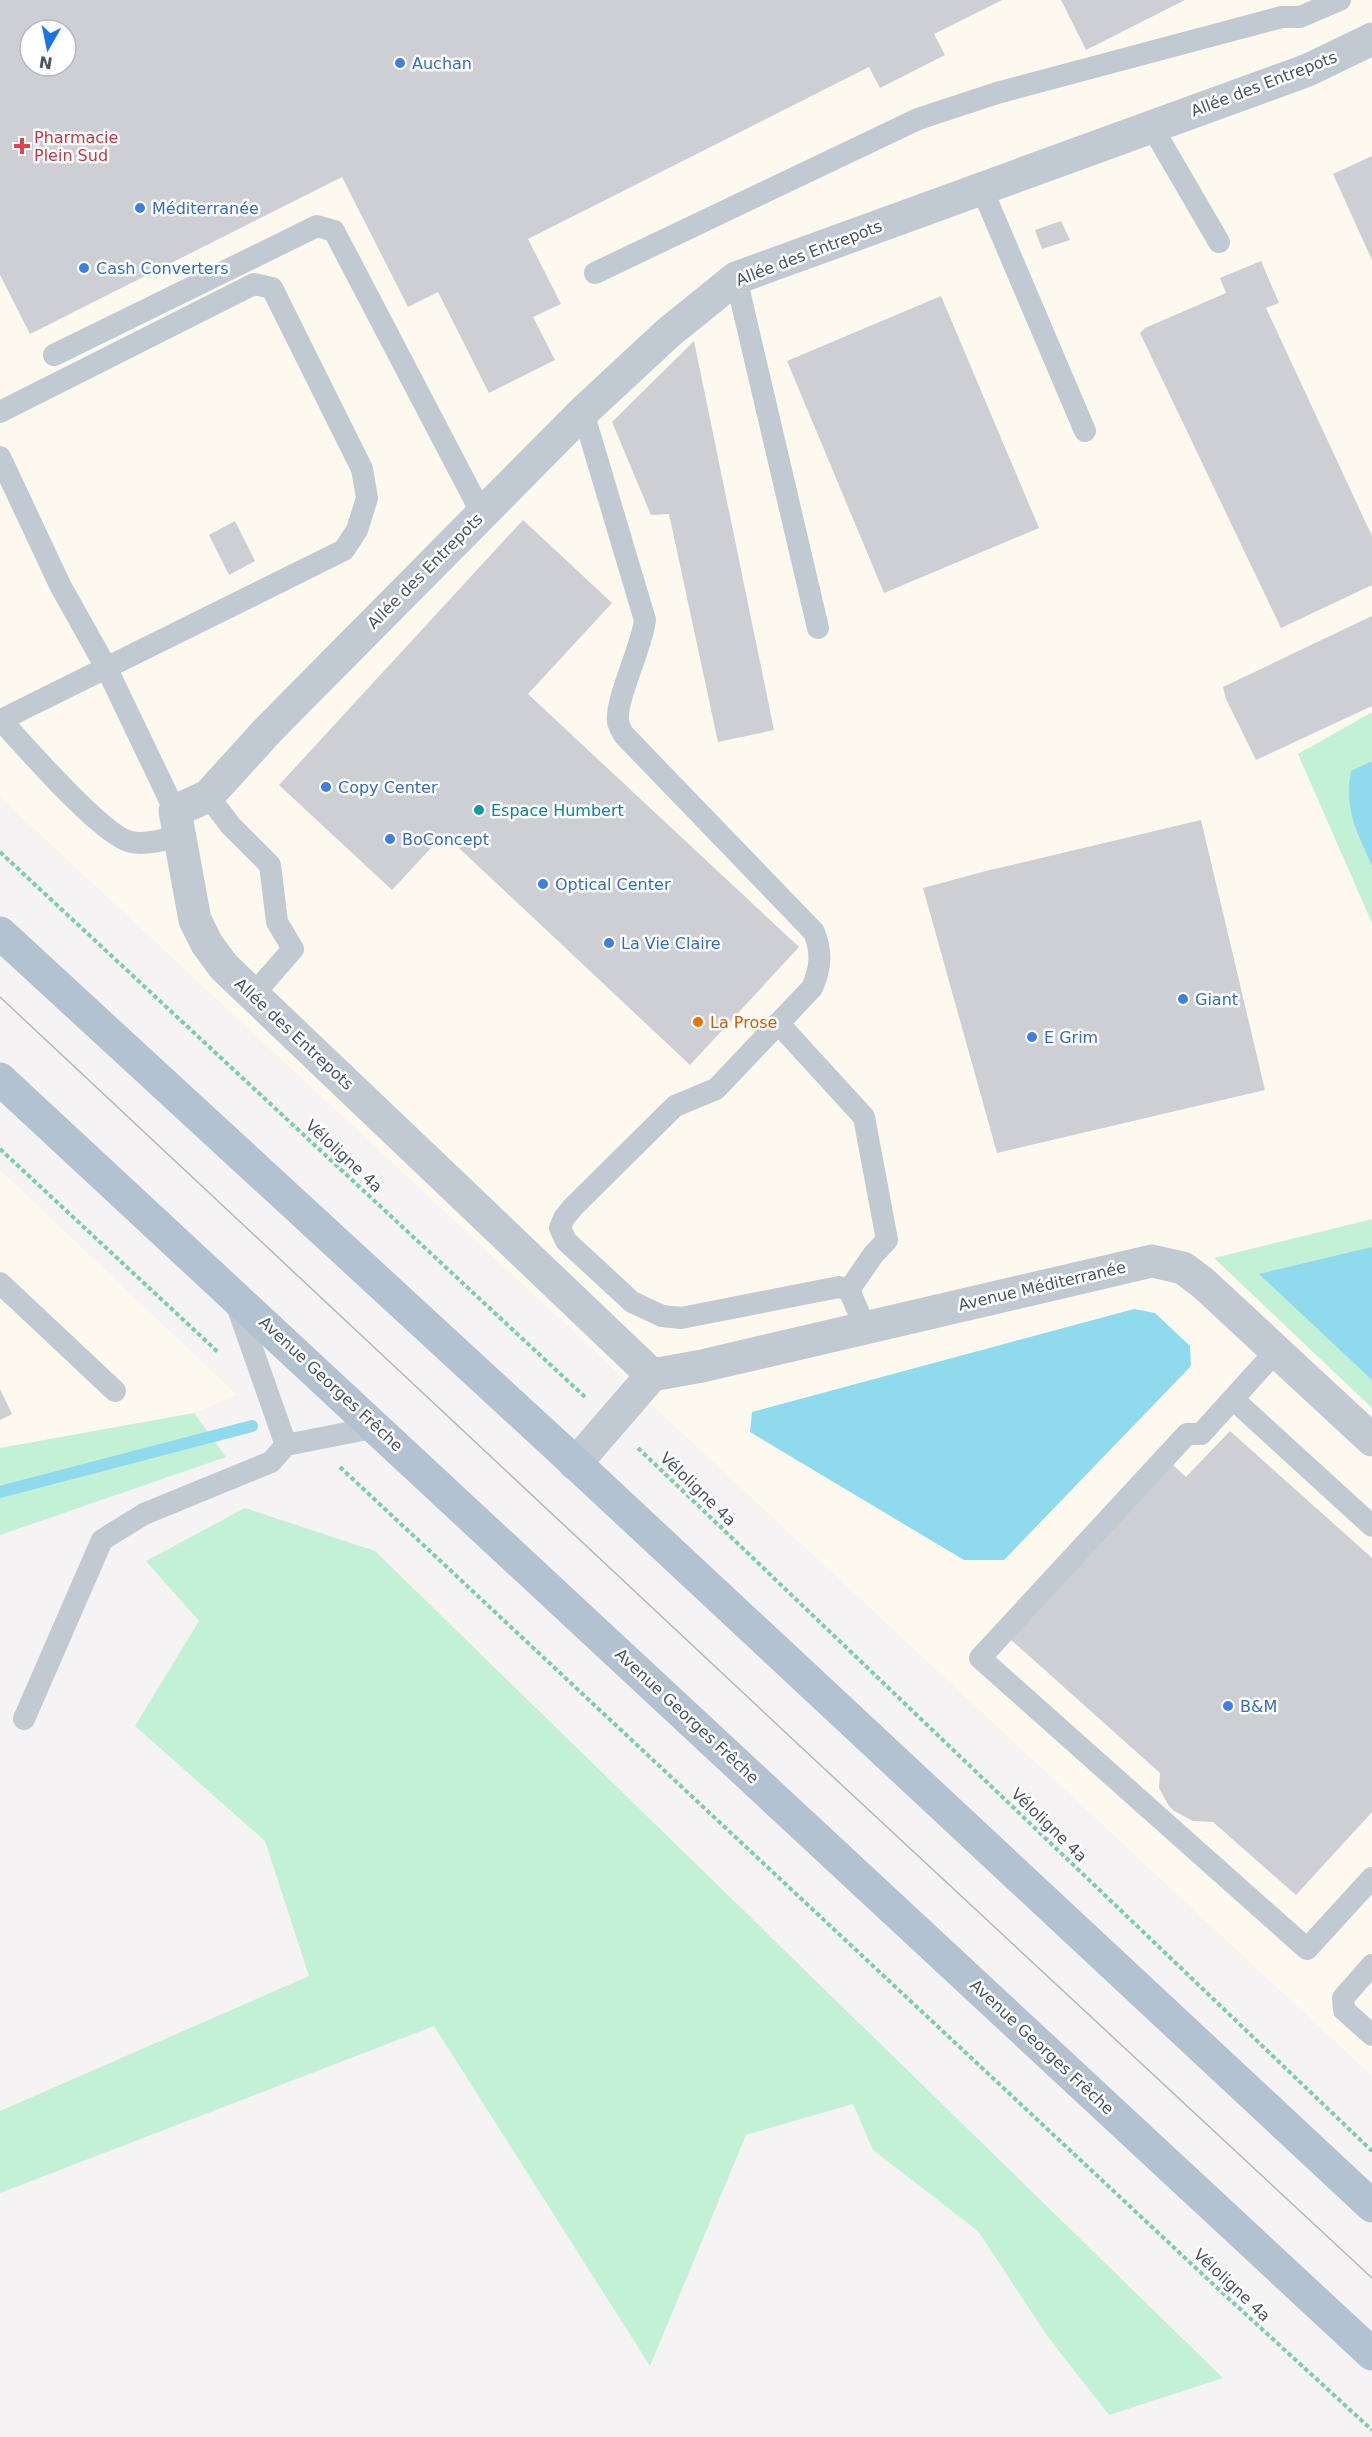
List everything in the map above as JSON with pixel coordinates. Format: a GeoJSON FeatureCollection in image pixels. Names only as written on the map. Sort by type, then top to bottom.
{"type":"FeatureCollection","features":[{"type":"Feature","properties":{"kind":"main road"},"geometry":{"type":"LineString","coordinates":[[0,933],[575,1464],[1372,2206]]}},
{"type":"Feature","properties":{"kind":"main road","name":"Avenue Georges Frêche"},"geometry":{"type":"LineString","coordinates":[[0,1079],[233,1293],[1372,2354]]}},
{"type":"Feature","properties":{"kind":"street","name":"Allée des Entrepots"},"geometry":{"type":"LineString","coordinates":[[652,1375],[224,967],[207,944],[195,920],[178,823],[208,796],[270,728],[583,411],[668,333],[736,278],[1308,70],[1372,39]]}},
{"type":"Feature","properties":{"kind":"street","name":"Avenue Méditerranée"},"geometry":{"type":"LineString","coordinates":[[652,1375],[702,1366],[1152,1261],[1183,1268],[1203,1283],[1372,1440]]}},
{"type":"Feature","properties":{"kind":"street"},"geometry":{"type":"LineString","coordinates":[[575,1464],[652,1375]]}},
{"type":"Feature","properties":{"kind":"lane"},"geometry":{"type":"LineString","coordinates":[[595,273],[918,119],[1058,76],[1282,17],[1300,17],[1340,0]]}},
{"type":"Feature","properties":{"kind":"lane"},"geometry":{"type":"LineString","coordinates":[[1152,127],[1219,242]]}},
{"type":"Feature","properties":{"kind":"lane"},"geometry":{"type":"LineString","coordinates":[[982,189],[1085,431]]}},
{"type":"Feature","properties":{"kind":"lane"},"geometry":{"type":"LineString","coordinates":[[54,355],[317,226],[333,231],[482,514]]}},
{"type":"Feature","properties":{"kind":"lane"},"geometry":{"type":"LineString","coordinates":[[736,278],[818,628]]}},
{"type":"Feature","properties":{"kind":"lane"},"geometry":{"type":"LineString","coordinates":[[0,412],[254,284],[272,288],[362,470],[367,498],[357,530],[344,550],[107,669],[1,719],[35,759],[114,836],[131,842],[169,839],[178,823],[107,669],[61,587],[0,458]]}},
{"type":"Feature","properties":{"kind":"lane"},"geometry":{"type":"LineString","coordinates":[[583,411],[645,620],[644,634],[620,705],[618,722],[624,735],[814,932],[821,949],[819,973],[812,988],[716,1089],[675,1106],[573,1207],[564,1218],[560,1228],[566,1241],[632,1302],[662,1316],[681,1318],[839,1287],[849,1290],[865,1327]]}},
{"type":"Feature","properties":{"kind":"lane"},"geometry":{"type":"LineString","coordinates":[[208,796],[231,826],[270,865],[277,922],[293,949],[253,995]]}},
{"type":"Feature","properties":{"kind":"lane"},"geometry":{"type":"LineString","coordinates":[[778,1023],[864,1117],[887,1240],[873,1255],[849,1290]]}},
{"type":"Feature","properties":{"kind":"lane"},"geometry":{"type":"LineString","coordinates":[[0,1283],[115,1391]]}},
{"type":"Feature","properties":{"kind":"lane"},"geometry":{"type":"LineString","coordinates":[[233,1293],[286,1446]]}},
{"type":"Feature","properties":{"kind":"lane"},"geometry":{"type":"LineString","coordinates":[[1277,1350],[1201,1434],[1187,1434],[980,1658],[1307,1948],[1372,1878]]}},
{"type":"Feature","properties":{"kind":"lane"},"geometry":{"type":"LineString","coordinates":[[1233,1399],[1372,1526]]}},
{"type":"Feature","properties":{"kind":"lane"},"geometry":{"type":"LineString","coordinates":[[24,1719],[102,1540],[144,1514],[270,1462],[286,1446],[377,1427]]}},
{"type":"Feature","properties":{"kind":"lane"},"geometry":{"type":"LineString","coordinates":[[1372,1965],[1343,1998],[1344,2010],[1372,2035]]}},
{"type":"Feature","properties":{"kind":"path","name":"Véloligne 4a"},"geometry":{"type":"LineString","coordinates":[[0,852],[611,1422],[1372,2151]]}},
{"type":"Feature","properties":{"kind":"path"},"geometry":{"type":"LineString","coordinates":[[0,1149],[227,1361]]}},
{"type":"Feature","properties":{"kind":"path","name":"Véloligne 4a"},"geometry":{"type":"LineString","coordinates":[[311,1440],[1215,2286],[1372,2430]]}},
{"type":"Feature","properties":{"kind":"shaded area"},"geometry":{"type":"Polygon","coordinates":[[[0,0],[1372,0],[1372,2076],[0,797],[0,0]]]}},
{"type":"Feature","properties":{"kind":"shaded area"},"geometry":{"type":"Polygon","coordinates":[[[0,1170],[237,1395],[194,1413],[0,1448],[0,1170]]]}},
{"type":"Feature","properties":{"kind":"green space"},"geometry":{"type":"Polygon","coordinates":[[[1372,712],[1372,923],[1298,754],[1372,712]]]}},
{"type":"Feature","properties":{"kind":"green space"},"geometry":{"type":"Polygon","coordinates":[[[1372,1219],[1372,1408],[1214,1258],[1372,1219]]]}},
{"type":"Feature","properties":{"kind":"green space"},"geometry":{"type":"Polygon","coordinates":[[[194,1413],[226,1457],[0,1535],[0,1448],[194,1413]]]}},
{"type":"Feature","properties":{"kind":"green space"},"geometry":{"type":"Polygon","coordinates":[[[245,1508],[375,1551],[1223,2378],[1109,2415],[1048,2337],[978,2231],[873,2150],[853,2104],[746,2135],[650,2366],[434,2026],[0,2193],[0,2111],[309,1976],[265,1841],[135,1726],[199,1621],[146,1561],[245,1508]]]}},
{"type":"Feature","properties":{"kind":"water"},"geometry":{"type":"Polygon","coordinates":[[[1372,761],[1372,866],[1353,820],[1349,785],[1351,771],[1372,761]]]}},
{"type":"Feature","properties":{"kind":"water"},"geometry":{"type":"Polygon","coordinates":[[[1372,1247],[1372,1380],[1259,1274],[1372,1247]]]}},
{"type":"Feature","properties":{"kind":"water"},"geometry":{"type":"Polygon","coordinates":[[[1134,1309],[1155,1313],[1190,1346],[1191,1366],[1004,1560],[964,1560],[750,1432],[752,1412],[1134,1309]]]}},
{"type":"Feature","properties":{"kind":"building","name":"Méditerranée"},"geometry":{"type":"Polygon","coordinates":[[[0,0],[1002,0],[934,34],[945,55],[880,88],[869,67],[528,239],[561,304],[533,317],[555,360],[489,393],[438,292],[408,307],[342,177],[30,334],[0,275],[0,0]]]}},
{"type":"Feature","properties":{"kind":"building"},"geometry":{"type":"Polygon","coordinates":[[[1061,0],[1185,0],[1086,50],[1061,0]]]}},
{"type":"Feature","properties":{"kind":"building"},"geometry":{"type":"Polygon","coordinates":[[[1372,156],[1372,260],[1333,174],[1372,156]]]}},
{"type":"Feature","properties":{"kind":"building"},"geometry":{"type":"Polygon","coordinates":[[[1061,221],[1070,240],[1042,249],[1035,230],[1061,221]]]}},
{"type":"Feature","properties":{"kind":"building"},"geometry":{"type":"Polygon","coordinates":[[[1261,261],[1279,303],[1266,308],[1372,536],[1372,585],[1281,628],[1140,333],[1145,328],[1226,293],[1220,278],[1261,261]]]}},
{"type":"Feature","properties":{"kind":"building"},"geometry":{"type":"Polygon","coordinates":[[[941,296],[1039,528],[884,593],[787,361],[941,296]]]}},
{"type":"Feature","properties":{"kind":"building"},"geometry":{"type":"Polygon","coordinates":[[[694,341],[774,730],[718,742],[669,514],[651,515],[612,422],[694,341]]]}},
{"type":"Feature","properties":{"kind":"building","name":"Espace Humbert"},"geometry":{"type":"Polygon","coordinates":[[[523,520],[612,603],[528,694],[799,947],[690,1065],[444,834],[392,890],[279,785],[523,520]]]}},
{"type":"Feature","properties":{"kind":"building"},"geometry":{"type":"Polygon","coordinates":[[[235,521],[255,561],[229,575],[209,535],[235,521]]]}},
{"type":"Feature","properties":{"kind":"building"},"geometry":{"type":"Polygon","coordinates":[[[1372,616],[1372,706],[1256,760],[1226,699],[1223,687],[1372,616]]]}},
{"type":"Feature","properties":{"kind":"building"},"geometry":{"type":"Polygon","coordinates":[[[1201,820],[1265,1090],[997,1153],[923,888],[1201,820]]]}},
{"type":"Feature","properties":{"kind":"building"},"geometry":{"type":"Polygon","coordinates":[[[0,1389],[12,1414],[0,1420],[0,1389]]]}},
{"type":"Feature","properties":{"kind":"building","name":"B&M"},"geometry":{"type":"Polygon","coordinates":[[[1230,1431],[1372,1558],[1372,1812],[1296,1895],[1213,1822],[1193,1821],[1174,1811],[1159,1788],[1160,1773],[1010,1639],[1172,1464],[1186,1477],[1230,1431]]]}},
{"type":"Feature","properties":{"kind":"waterway"},"geometry":{"type":"LineString","coordinates":[[0,1492],[252,1426]]}},
{"type":"Feature","properties":{"kind":"tram line"},"geometry":{"type":"LineString","coordinates":[[0,997],[1372,2278]]}},
{"type":"Feature","properties":{"kind":"place","name":"Auchan"},"geometry":{"type":"Point","coordinates":[400,63]}},
{"type":"Feature","properties":{"kind":"place","name":"Pharmacie Plein Sud"},"geometry":{"type":"Point","coordinates":[22,146]}},
{"type":"Feature","properties":{"kind":"place","name":"Méditerranée"},"geometry":{"type":"Point","coordinates":[140,208]}},
{"type":"Feature","properties":{"kind":"place","name":"Cash Converters"},"geometry":{"type":"Point","coordinates":[84,268]}},
{"type":"Feature","properties":{"kind":"place","name":"Copy Center"},"geometry":{"type":"Point","coordinates":[326,787]}},
{"type":"Feature","properties":{"kind":"place","name":"Espace Humbert"},"geometry":{"type":"Point","coordinates":[479,810]}},
{"type":"Feature","properties":{"kind":"place","name":"BoConcept"},"geometry":{"type":"Point","coordinates":[390,839]}},
{"type":"Feature","properties":{"kind":"place","name":"Optical Center"},"geometry":{"type":"Point","coordinates":[543,884]}},
{"type":"Feature","properties":{"kind":"place","name":"La Vie Claire"},"geometry":{"type":"Point","coordinates":[609,943]}},
{"type":"Feature","properties":{"kind":"place","name":"Giant"},"geometry":{"type":"Point","coordinates":[1183,999]}},
{"type":"Feature","properties":{"kind":"place","name":"La Prose"},"geometry":{"type":"Point","coordinates":[698,1022]}},
{"type":"Feature","properties":{"kind":"place","name":"E Grim"},"geometry":{"type":"Point","coordinates":[1032,1037]}},
{"type":"Feature","properties":{"kind":"place","name":"B&M"},"geometry":{"type":"Point","coordinates":[1228,1706]}}]}
